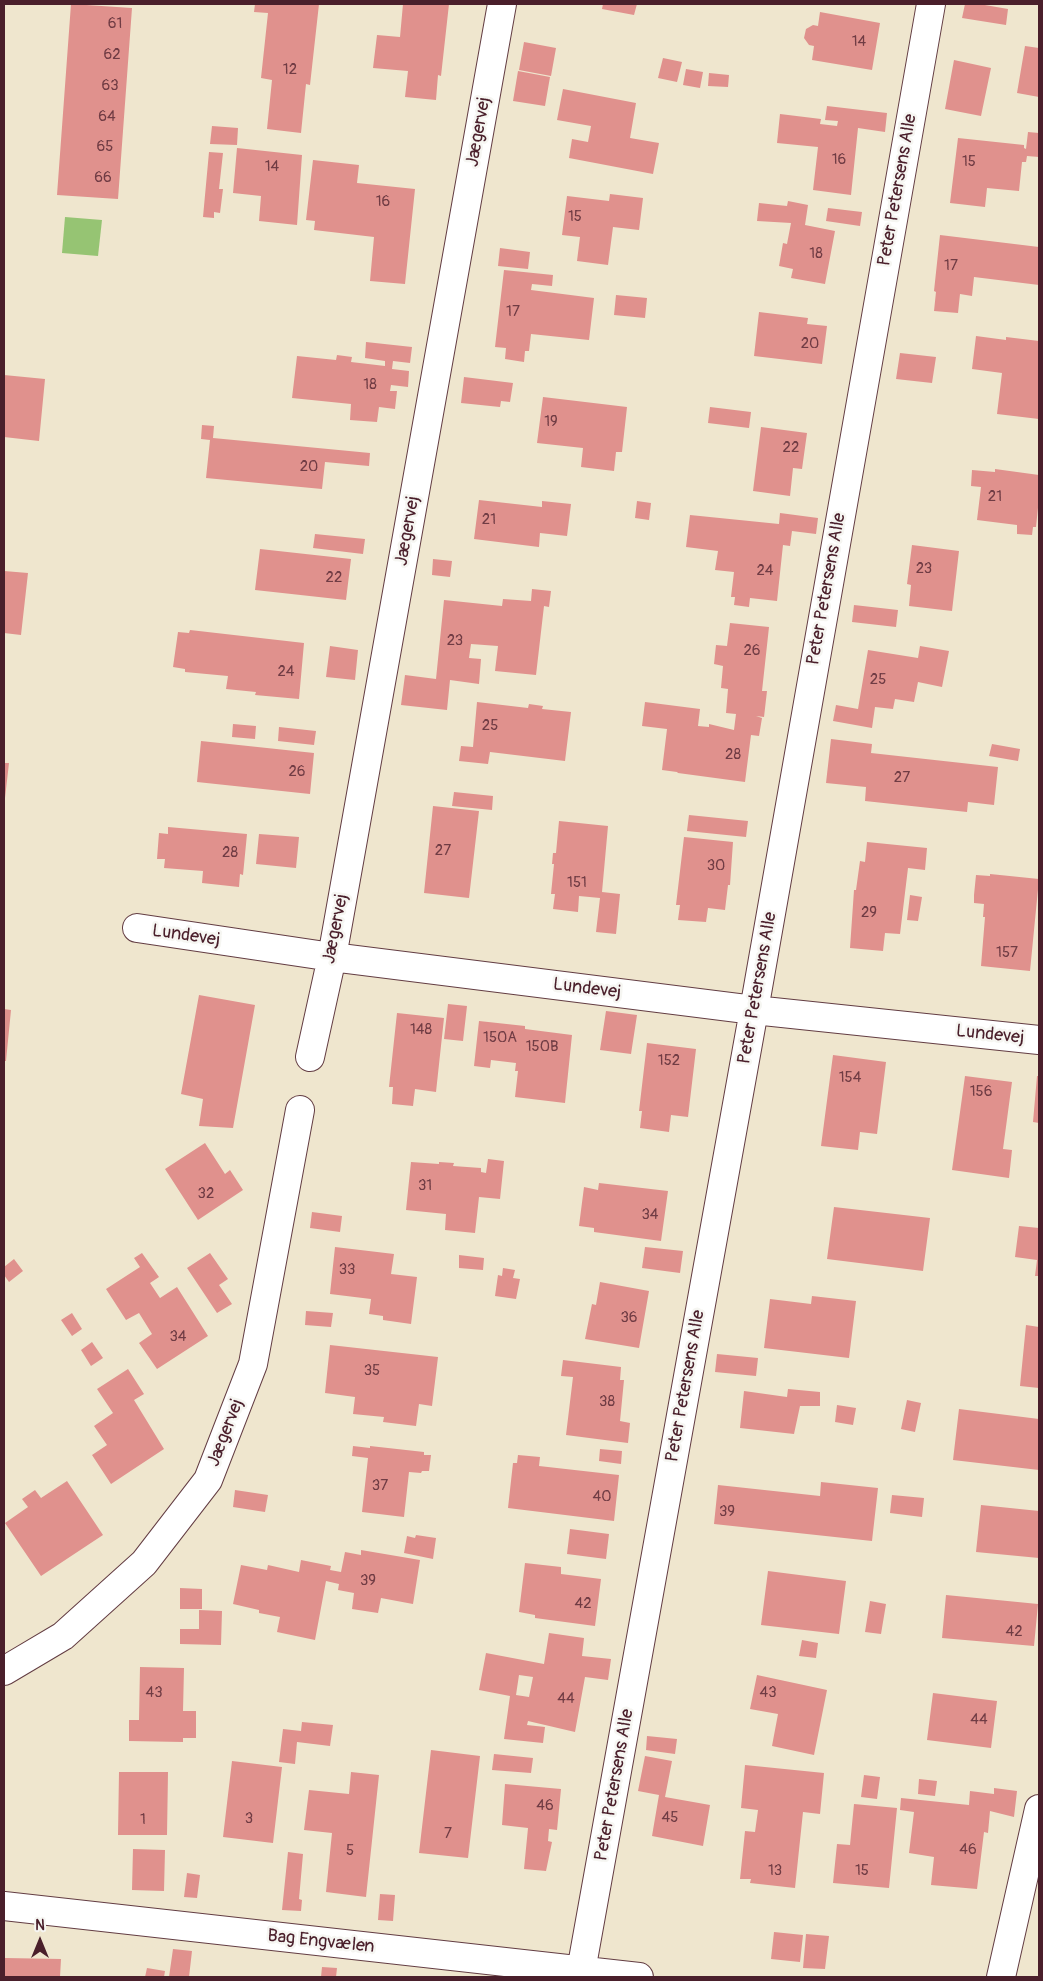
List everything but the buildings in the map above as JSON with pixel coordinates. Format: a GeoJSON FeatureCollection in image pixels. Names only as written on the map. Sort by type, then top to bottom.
{"type":"FeatureCollection","features":[{"type":"Feature","properties":{"kind":"street","name":"Jægervej"},"geometry":{"type":"LineString","coordinates":[[310,1057],[332,957],[502,4]]}},
{"type":"Feature","properties":{"kind":"street","name":"Peter Petersens Alle"},"geometry":{"type":"LineString","coordinates":[[581,1971],[754,1010],[931,4]]}},
{"type":"Feature","properties":{"kind":"street","name":"Lundevej"},"geometry":{"type":"LineString","coordinates":[[137,928],[332,957],[754,1010],[1039,1040]]}},
{"type":"Feature","properties":{"kind":"street","name":"Jægervej"},"geometry":{"type":"LineString","coordinates":[[4,1671],[64,1636],[144,1562],[208,1480],[253,1364],[300,1110]]}},
{"type":"Feature","properties":{"kind":"street"},"geometry":{"type":"LineString","coordinates":[[1001,1977],[1039,1809]]}},
{"type":"Feature","properties":{"kind":"street","name":"Bag Engvælen"},"geometry":{"type":"LineString","coordinates":[[4,1906],[639,1977]]}},
{"type":"Feature","properties":{"kind":"green space"},"geometry":{"type":"Polygon","coordinates":[[[65,217],[102,220],[98,256],[62,253],[65,217]]]}}]}
